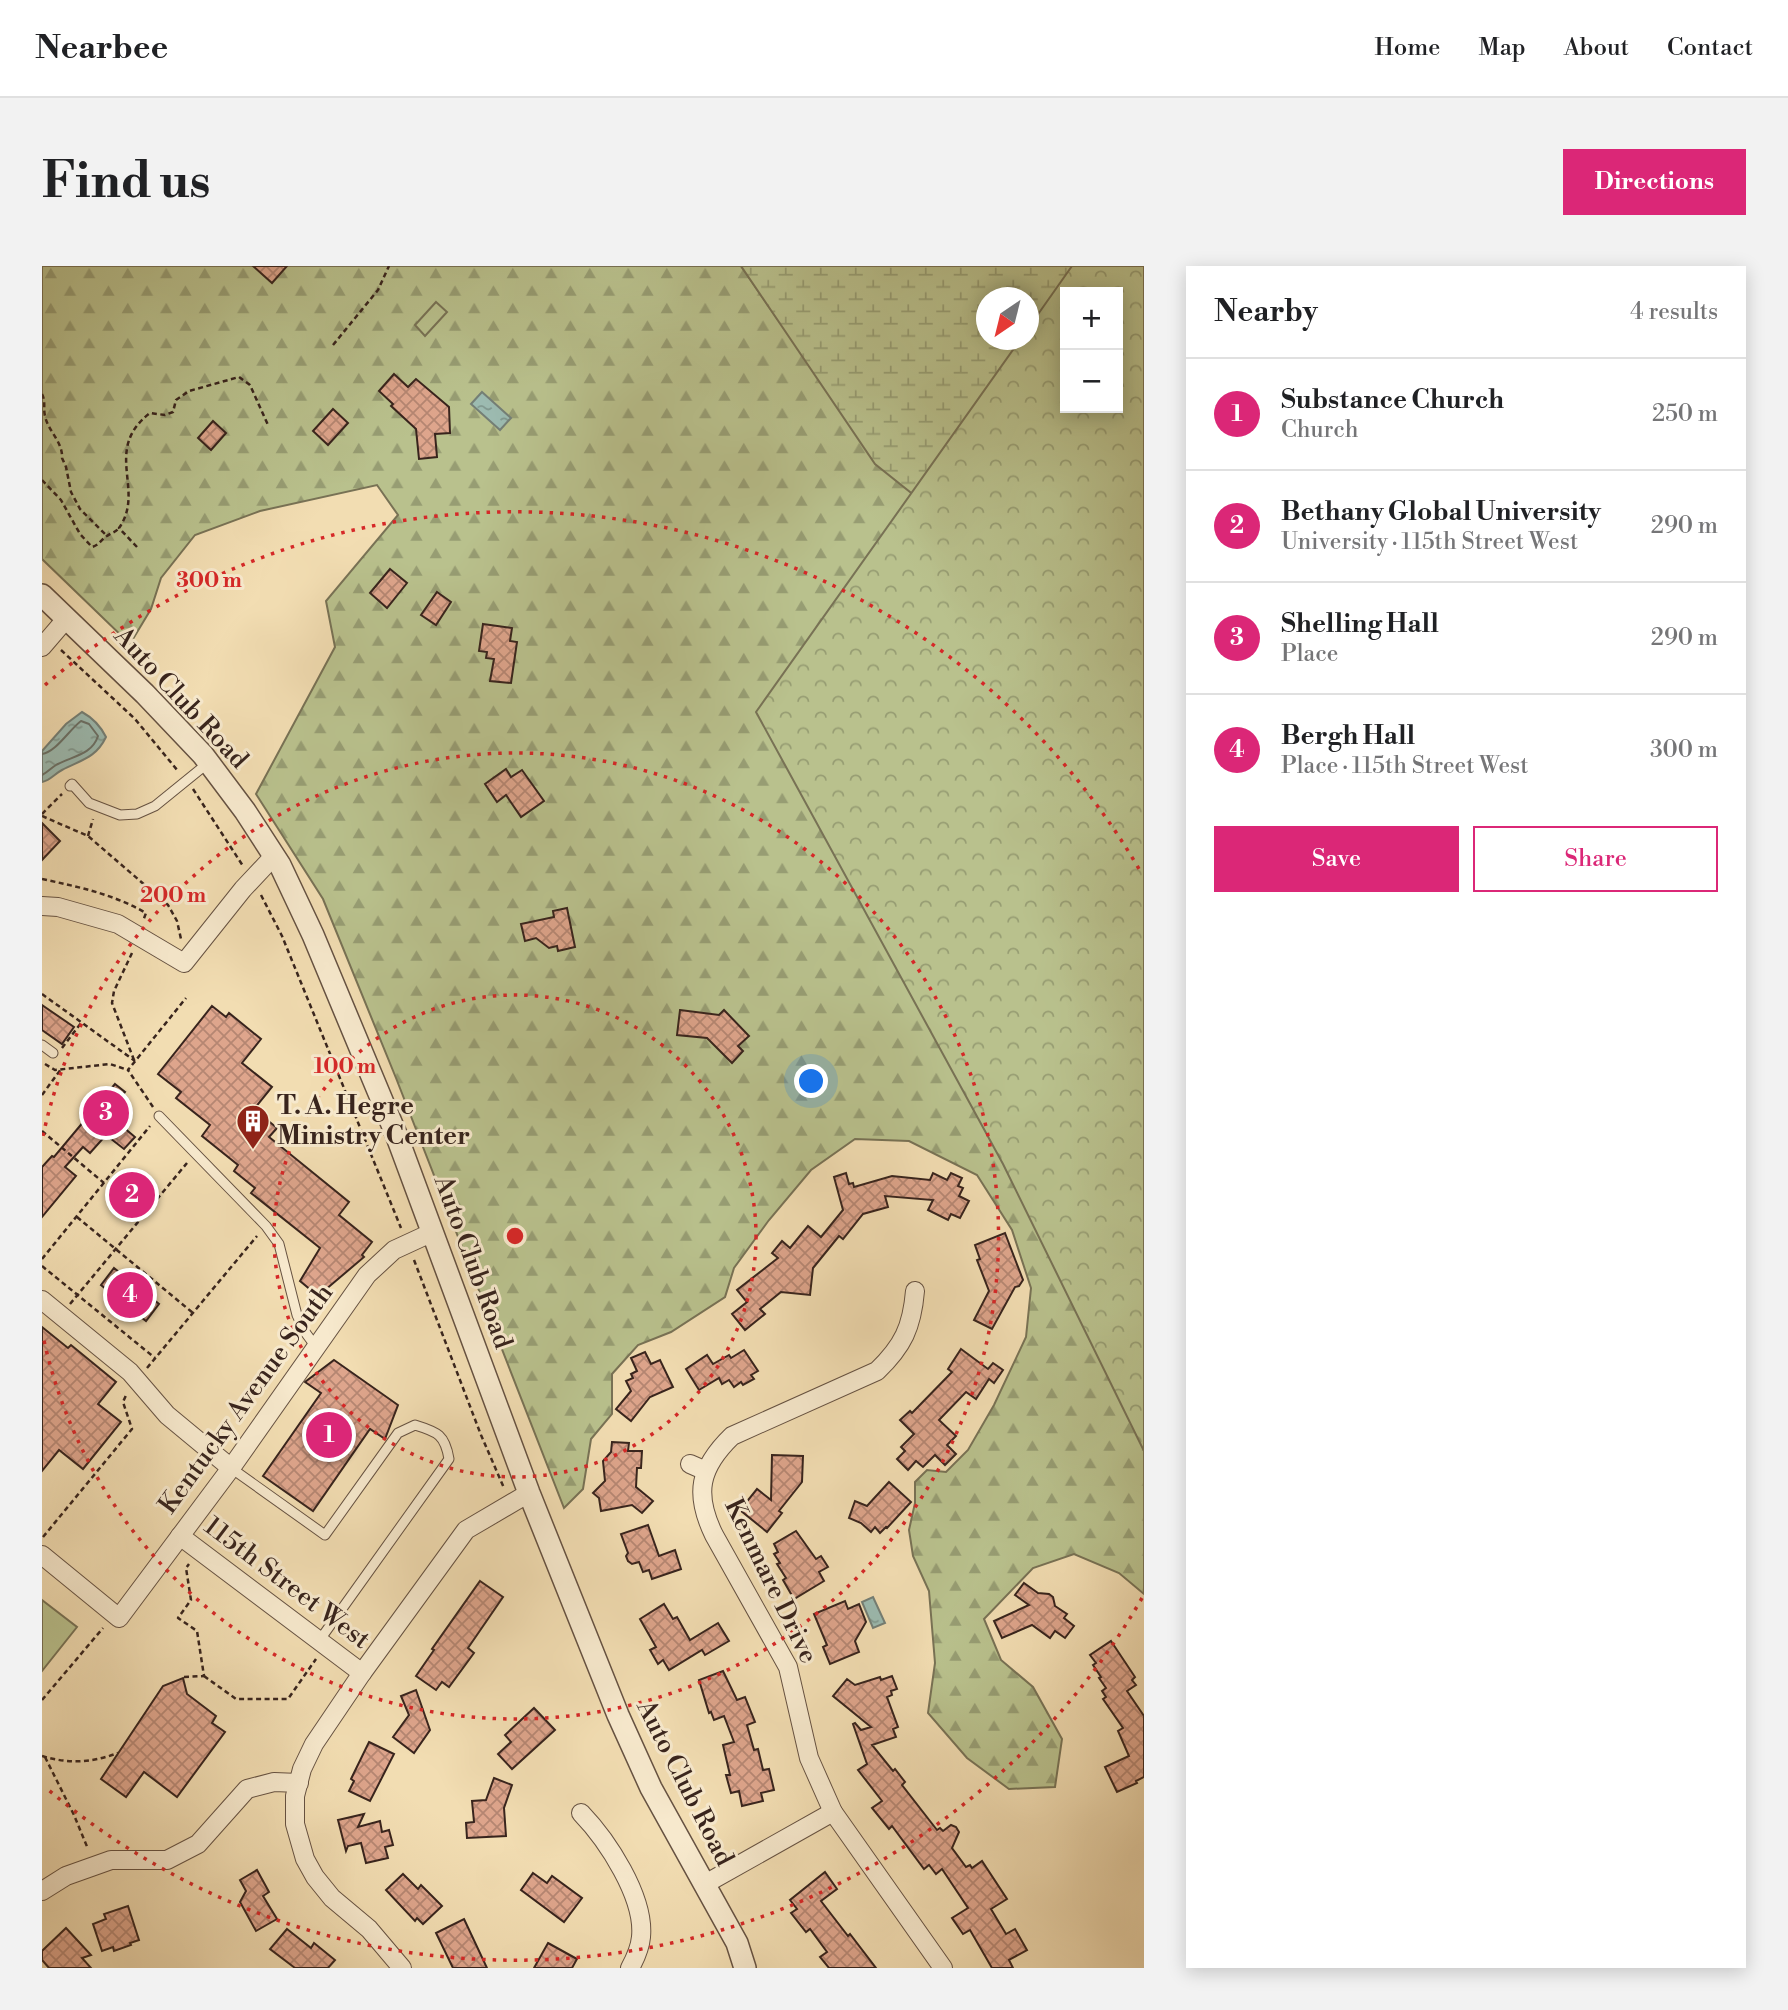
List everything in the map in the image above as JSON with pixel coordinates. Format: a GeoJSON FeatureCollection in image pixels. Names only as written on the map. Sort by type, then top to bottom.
{"type":"FeatureCollection","features":[{"type":"Feature","properties":{"kind":"street","name":"Auto Club Road"},"geometry":{"type":"LineString","coordinates":[[42,595],[145,694],[208,763],[245,811],[274,856],[313,935],[396,1134],[529,1493],[640,1764],[737,1943],[745,1968]]}},
{"type":"Feature","properties":{"kind":"street"},"geometry":{"type":"LineString","coordinates":[[46,643],[66,619]]}},
{"type":"Feature","properties":{"kind":"street"},"geometry":{"type":"LineString","coordinates":[[42,906],[58,907],[146,932],[184,963],[251,880],[274,856]]}},
{"type":"Feature","properties":{"kind":"street","name":"Kentucky Avenue South"},"geometry":{"type":"LineString","coordinates":[[116,1616],[231,1468],[367,1275],[394,1250],[433,1232]]}},
{"type":"Feature","properties":{"kind":"street","name":"Kenmare Drive"},"geometry":{"type":"LineString","coordinates":[[915,1291],[913,1315],[905,1336],[894,1355],[877,1371],[732,1436],[698,1467],[704,1514],[788,1667],[809,1758],[833,1812],[943,1968]]}},
{"type":"Feature","properties":{"kind":"street"},"geometry":{"type":"LineString","coordinates":[[42,1300],[130,1372],[167,1415],[231,1468]]}},
{"type":"Feature","properties":{"kind":"street"},"geometry":{"type":"LineString","coordinates":[[402,1968],[369,1929],[332,1898],[315,1877],[302,1852],[295,1824],[295,1796],[302,1769],[314,1744],[362,1673],[466,1530],[529,1493]]}},
{"type":"Feature","properties":{"kind":"street","name":"115th Street West"},"geometry":{"type":"LineString","coordinates":[[180,1536],[362,1673]]}},
{"type":"Feature","properties":{"kind":"street"},"geometry":{"type":"LineString","coordinates":[[42,1555],[116,1616]]}},
{"type":"Feature","properties":{"kind":"street"},"geometry":{"type":"LineString","coordinates":[[42,1891],[66,1876],[111,1860],[167,1860],[198,1844],[247,1789],[274,1782],[299,1783]]}},
{"type":"Feature","properties":{"kind":"street"},"geometry":{"type":"LineString","coordinates":[[580,1812],[596,1829],[609,1849],[638,1904],[641,1939],[630,1968]]}},
{"type":"Feature","properties":{"kind":"street"},"geometry":{"type":"LineString","coordinates":[[705,1884],[833,1812]]}},
{"type":"Feature","properties":{"kind":"lane"},"geometry":{"type":"LineString","coordinates":[[70,786],[72,784],[89,803],[120,815],[137,814],[155,806],[208,763]]}},
{"type":"Feature","properties":{"kind":"lane"},"geometry":{"type":"LineString","coordinates":[[42,1045],[52,1053]]}},
{"type":"Feature","properties":{"kind":"lane"},"geometry":{"type":"LineString","coordinates":[[159,1115],[266,1226],[279,1244],[297,1315],[304,1332],[316,1347]]}},
{"type":"Feature","properties":{"kind":"lane"},"geometry":{"type":"LineString","coordinates":[[231,1468],[326,1535],[398,1433],[415,1425],[435,1431],[446,1443],[449,1459],[322,1643]]}},
{"type":"Feature","properties":{"kind":"path"},"geometry":{"type":"LineString","coordinates":[[333,345],[377,290],[390,266]]}},
{"type":"Feature","properties":{"kind":"path"},"geometry":{"type":"LineString","coordinates":[[42,480],[61,500],[92,547],[114,534],[125,520],[129,490],[125,463],[126,447],[134,432],[150,413],[165,415],[173,412],[177,405],[176,400],[189,391],[239,377],[250,385],[268,425]]}},
{"type":"Feature","properties":{"kind":"path"},"geometry":{"type":"LineString","coordinates":[[42,394],[45,399],[45,418],[62,451],[75,500],[86,517],[107,536]]}},
{"type":"Feature","properties":{"kind":"path"},"geometry":{"type":"LineString","coordinates":[[119,528],[137,547]]}},
{"type":"Feature","properties":{"kind":"path"},"geometry":{"type":"LineString","coordinates":[[46,643],[135,719],[186,780],[251,880],[282,936],[407,1242],[509,1505]]}},
{"type":"Feature","properties":{"kind":"path"},"geometry":{"type":"LineString","coordinates":[[70,786],[42,815],[88,836],[168,905],[177,921],[181,940]]}},
{"type":"Feature","properties":{"kind":"path"},"geometry":{"type":"LineString","coordinates":[[88,836],[97,805]]}},
{"type":"Feature","properties":{"kind":"path"},"geometry":{"type":"LineString","coordinates":[[42,879],[96,890],[125,901],[146,913],[142,920],[146,932],[114,991],[113,1003],[135,1062]]}},
{"type":"Feature","properties":{"kind":"path"},"geometry":{"type":"LineString","coordinates":[[173,939],[181,940],[189,935]]}},
{"type":"Feature","properties":{"kind":"path"},"geometry":{"type":"LineString","coordinates":[[42,994],[135,1062]]}},
{"type":"Feature","properties":{"kind":"path"},"geometry":{"type":"LineString","coordinates":[[128,1070],[186,998]]}},
{"type":"Feature","properties":{"kind":"path"},"geometry":{"type":"LineString","coordinates":[[52,1053],[63,1048],[81,1023]]}},
{"type":"Feature","properties":{"kind":"path"},"geometry":{"type":"LineString","coordinates":[[42,1062],[55,1070],[110,1064],[128,1070],[159,1115],[42,1259]]}},
{"type":"Feature","properties":{"kind":"path"},"geometry":{"type":"LineString","coordinates":[[42,1095],[61,1069]]}},
{"type":"Feature","properties":{"kind":"path"},"geometry":{"type":"LineString","coordinates":[[42,1131],[104,1183]]}},
{"type":"Feature","properties":{"kind":"path"},"geometry":{"type":"LineString","coordinates":[[68,1321],[69,1305],[195,1153]]}},
{"type":"Feature","properties":{"kind":"path"},"geometry":{"type":"LineString","coordinates":[[76,1217],[193,1313]]}},
{"type":"Feature","properties":{"kind":"path"},"geometry":{"type":"LineString","coordinates":[[42,1266],[155,1358]]}},
{"type":"Feature","properties":{"kind":"path"},"geometry":{"type":"LineString","coordinates":[[199,1550],[186,1568],[191,1600],[178,1618],[197,1631],[204,1676]]}},
{"type":"Feature","properties":{"kind":"path"},"geometry":{"type":"LineString","coordinates":[[42,1700],[116,1616]]}},
{"type":"Feature","properties":{"kind":"path"},"geometry":{"type":"LineString","coordinates":[[184,1677],[204,1676],[236,1699],[288,1699],[322,1643]]}},
{"type":"Feature","properties":{"kind":"path"},"geometry":{"type":"LineString","coordinates":[[43,1756],[67,1762],[87,1762],[118,1753]]}},
{"type":"Feature","properties":{"kind":"path"},"geometry":{"type":"LineString","coordinates":[[43,1756],[83,1835],[94,1866]]}},
{"type":"Feature","properties":{"kind":"green space"},"geometry":{"type":"Polygon","coordinates":[[[42,266],[741,266],[778,320],[1010,572],[1144,831],[1144,1594],[1119,1573],[1074,1554],[1033,1568],[984,1619],[1001,1660],[1033,1687],[1062,1739],[1055,1787],[1009,1789],[967,1758],[928,1713],[935,1663],[929,1591],[913,1556],[909,1530],[915,1503],[915,1482],[927,1470],[946,1472],[968,1450],[994,1405],[1026,1337],[1031,1288],[1012,1230],[977,1175],[909,1141],[855,1139],[811,1170],[769,1220],[734,1268],[725,1297],[671,1332],[638,1345],[612,1374],[612,1414],[591,1439],[583,1489],[564,1508],[323,899],[256,794],[335,647],[326,601],[398,515],[377,485],[260,511],[195,535],[161,578],[151,609],[130,644],[42,559],[42,266]]]}},
{"type":"Feature","properties":{"kind":"green space"},"geometry":{"type":"Polygon","coordinates":[[[741,266],[1144,266],[1144,831],[1010,572],[875,464],[741,266]]]}},
{"type":"Feature","properties":{"kind":"green space"},"geometry":{"type":"Polygon","coordinates":[[[1072,266],[1144,266],[1144,1451],[1003,1164],[756,712],[1013,350],[1039,350],[1039,313],[1072,266]]]}},
{"type":"Feature","properties":{"kind":"green space"},"geometry":{"type":"Polygon","coordinates":[[[436,302],[447,312],[425,336],[415,325],[436,302]]]}},
{"type":"Feature","properties":{"kind":"green space"},"geometry":{"type":"Polygon","coordinates":[[[42,1600],[77,1627],[42,1671],[42,1600]]]}},
{"type":"Feature","properties":{"kind":"water"},"geometry":{"type":"Polygon","coordinates":[[[482,392],[511,418],[500,430],[471,404],[482,392]]]}},
{"type":"Feature","properties":{"kind":"water"},"geometry":{"type":"Polygon","coordinates":[[[82,712],[96,722],[104,733],[106,737],[102,744],[87,758],[42,782],[42,751],[66,724],[82,712]]]}},
{"type":"Feature","properties":{"kind":"water"},"geometry":{"type":"Polygon","coordinates":[[[873,1597],[885,1623],[873,1628],[862,1602],[873,1597]]]}},
{"type":"Feature","properties":{"kind":"building"},"geometry":{"type":"Polygon","coordinates":[[[253,266],[287,266],[272,283],[253,266]]]}},
{"type":"Feature","properties":{"kind":"building"},"geometry":{"type":"Polygon","coordinates":[[[394,374],[408,387],[416,379],[449,407],[450,433],[435,434],[437,457],[419,459],[416,429],[379,391],[394,374]]]}},
{"type":"Feature","properties":{"kind":"building"},"geometry":{"type":"Polygon","coordinates":[[[333,409],[348,423],[328,445],[313,431],[333,409]]]}},
{"type":"Feature","properties":{"kind":"building"},"geometry":{"type":"Polygon","coordinates":[[[213,421],[226,433],[211,450],[198,438],[213,421]]]}},
{"type":"Feature","properties":{"kind":"building"},"geometry":{"type":"Polygon","coordinates":[[[390,569],[407,583],[387,608],[370,593],[390,569]]]}},
{"type":"Feature","properties":{"kind":"building"},"geometry":{"type":"Polygon","coordinates":[[[437,592],[451,602],[436,625],[421,615],[437,592]]]}},
{"type":"Feature","properties":{"kind":"building"},"geometry":{"type":"Polygon","coordinates":[[[483,624],[512,628],[510,641],[517,642],[511,683],[490,681],[494,659],[486,658],[487,652],[479,651],[483,624]]]}},
{"type":"Feature","properties":{"kind":"building"},"geometry":{"type":"Polygon","coordinates":[[[506,769],[511,777],[522,770],[544,801],[521,817],[506,795],[497,802],[485,784],[506,769]]]}},
{"type":"Feature","properties":{"kind":"building"},"geometry":{"type":"Polygon","coordinates":[[[42,823],[60,841],[42,860],[42,823]]]}},
{"type":"Feature","properties":{"kind":"building"},"geometry":{"type":"Polygon","coordinates":[[[567,908],[575,947],[558,951],[557,946],[549,948],[536,938],[525,941],[521,924],[554,917],[553,911],[567,908]]]}},
{"type":"Feature","properties":{"kind":"building"},"geometry":{"type":"Polygon","coordinates":[[[42,1005],[74,1027],[62,1044],[42,1030],[42,1005]]]}},
{"type":"Feature","properties":{"kind":"building","name":"T. A. Hegre Ministry Center"},"geometry":{"type":"Polygon","coordinates":[[[212,1006],[226,1017],[229,1013],[261,1039],[242,1063],[272,1087],[254,1109],[277,1128],[269,1137],[349,1202],[339,1215],[372,1242],[362,1255],[364,1257],[318,1296],[300,1281],[320,1248],[251,1193],[255,1188],[234,1171],[238,1165],[202,1136],[210,1125],[176,1098],[181,1092],[158,1074],[212,1006]]]}},
{"type":"Feature","properties":{"kind":"building"},"geometry":{"type":"Polygon","coordinates":[[[680,1010],[719,1015],[724,1010],[749,1036],[738,1046],[743,1051],[732,1063],[707,1038],[677,1035],[680,1010]]]}},
{"type":"Feature","properties":{"kind":"building"},"geometry":{"type":"Polygon","coordinates":[[[115,1084],[125,1092],[120,1098],[129,1105],[116,1121],[135,1137],[124,1149],[106,1135],[90,1153],[83,1147],[65,1167],[76,1176],[42,1217],[42,1167],[54,1157],[115,1084]]]}},
{"type":"Feature","properties":{"kind":"building"},"geometry":{"type":"Polygon","coordinates":[[[846,1173],[849,1184],[853,1183],[854,1187],[892,1176],[930,1180],[933,1173],[947,1180],[951,1173],[962,1178],[958,1186],[963,1188],[959,1196],[969,1201],[960,1218],[951,1214],[948,1220],[928,1210],[933,1200],[885,1196],[888,1207],[863,1214],[843,1239],[839,1236],[813,1268],[810,1295],[781,1292],[760,1309],[765,1314],[745,1330],[732,1314],[747,1302],[737,1290],[778,1258],[772,1253],[782,1241],[790,1248],[808,1226],[821,1237],[843,1210],[834,1177],[846,1173]]]}},
{"type":"Feature","properties":{"kind":"building"},"geometry":{"type":"Polygon","coordinates":[[[1005,1233],[1023,1280],[1015,1287],[992,1329],[974,1320],[989,1291],[977,1260],[980,1259],[975,1245],[1005,1233]]]}},
{"type":"Feature","properties":{"kind":"building"},"geometry":{"type":"Polygon","coordinates":[[[114,1268],[159,1304],[146,1321],[101,1285],[114,1268]]]}},
{"type":"Feature","properties":{"kind":"building"},"geometry":{"type":"Polygon","coordinates":[[[42,1327],[68,1348],[71,1345],[116,1382],[98,1404],[121,1422],[83,1469],[59,1450],[42,1471],[42,1327]]]}},
{"type":"Feature","properties":{"kind":"building"},"geometry":{"type":"Polygon","coordinates":[[[961,1349],[988,1369],[993,1363],[1003,1370],[994,1383],[989,1379],[976,1399],[966,1392],[939,1420],[956,1436],[947,1445],[956,1454],[945,1465],[935,1455],[923,1467],[916,1461],[908,1470],[897,1459],[905,1451],[901,1447],[914,1434],[900,1420],[910,1411],[912,1413],[952,1372],[948,1369],[961,1349]]]}},
{"type":"Feature","properties":{"kind":"building"},"geometry":{"type":"Polygon","coordinates":[[[744,1350],[758,1371],[751,1375],[754,1379],[743,1385],[741,1382],[734,1387],[729,1380],[722,1384],[719,1378],[699,1390],[686,1369],[707,1355],[713,1364],[744,1350]]]}},
{"type":"Feature","properties":{"kind":"building"},"geometry":{"type":"Polygon","coordinates":[[[645,1352],[651,1364],[660,1360],[673,1387],[650,1397],[631,1421],[616,1409],[631,1391],[626,1381],[633,1378],[631,1374],[637,1371],[631,1358],[645,1352]]]}},
{"type":"Feature","properties":{"kind":"building"},"geometry":{"type":"Polygon","coordinates":[[[334,1360],[398,1405],[385,1439],[370,1429],[313,1511],[263,1476],[321,1393],[305,1382],[334,1360]]]}},
{"type":"Feature","properties":{"kind":"building"},"geometry":{"type":"Polygon","coordinates":[[[612,1442],[629,1443],[628,1451],[642,1451],[641,1468],[637,1468],[636,1487],[653,1501],[642,1513],[632,1505],[601,1511],[599,1498],[593,1493],[605,1481],[603,1461],[611,1452],[612,1442]]]}},
{"type":"Feature","properties":{"kind":"building"},"geometry":{"type":"Polygon","coordinates":[[[772,1455],[803,1456],[802,1482],[779,1511],[782,1513],[767,1532],[740,1510],[757,1489],[771,1500],[772,1455]]]}},
{"type":"Feature","properties":{"kind":"building"},"geometry":{"type":"Polygon","coordinates":[[[889,1482],[911,1502],[887,1528],[880,1533],[875,1527],[871,1532],[861,1523],[849,1518],[855,1501],[867,1506],[889,1482]]]}},
{"type":"Feature","properties":{"kind":"building"},"geometry":{"type":"Polygon","coordinates":[[[648,1525],[659,1556],[675,1550],[681,1569],[652,1579],[649,1570],[643,1572],[639,1562],[632,1564],[628,1561],[621,1534],[648,1525]]]}},
{"type":"Feature","properties":{"kind":"building"},"geometry":{"type":"Polygon","coordinates":[[[796,1531],[816,1559],[821,1556],[828,1567],[819,1572],[824,1581],[794,1599],[777,1564],[780,1563],[774,1554],[778,1552],[774,1544],[796,1531]]]}},
{"type":"Feature","properties":{"kind":"building"},"geometry":{"type":"Polygon","coordinates":[[[480,1581],[503,1597],[468,1648],[474,1653],[449,1687],[442,1682],[436,1690],[416,1676],[480,1581]]]}},
{"type":"Feature","properties":{"kind":"building"},"geometry":{"type":"Polygon","coordinates":[[[1024,1583],[1038,1593],[1049,1594],[1053,1597],[1055,1606],[1067,1614],[1064,1618],[1074,1626],[1065,1638],[1055,1631],[1050,1638],[1032,1625],[1002,1638],[994,1621],[1029,1605],[1015,1595],[1024,1583]]]}},
{"type":"Feature","properties":{"kind":"building"},"geometry":{"type":"Polygon","coordinates":[[[845,1601],[848,1609],[859,1604],[866,1622],[855,1641],[859,1652],[830,1664],[823,1647],[827,1645],[814,1614],[845,1601]]]}},
{"type":"Feature","properties":{"kind":"building"},"geometry":{"type":"Polygon","coordinates":[[[664,1604],[673,1619],[677,1617],[690,1640],[718,1623],[729,1641],[705,1655],[702,1650],[669,1670],[663,1660],[658,1664],[650,1650],[656,1647],[640,1619],[664,1604]]]}},
{"type":"Feature","properties":{"kind":"building"},"geometry":{"type":"Polygon","coordinates":[[[1111,1641],[1135,1677],[1132,1680],[1136,1685],[1127,1691],[1144,1716],[1144,1777],[1117,1792],[1105,1767],[1129,1756],[1118,1731],[1123,1728],[1103,1699],[1106,1697],[1102,1691],[1106,1688],[1090,1655],[1111,1641]]]}},
{"type":"Feature","properties":{"kind":"building"},"geometry":{"type":"Polygon","coordinates":[[[723,1671],[737,1700],[745,1697],[755,1722],[747,1725],[754,1750],[758,1749],[763,1770],[769,1769],[774,1790],[761,1793],[763,1801],[742,1806],[739,1791],[731,1793],[726,1775],[730,1775],[723,1745],[734,1742],[724,1716],[714,1720],[711,1712],[709,1713],[699,1680],[723,1671]]]}},
{"type":"Feature","properties":{"kind":"building"},"geometry":{"type":"Polygon","coordinates":[[[892,1676],[897,1689],[891,1691],[892,1695],[887,1697],[898,1727],[893,1729],[896,1737],[872,1745],[905,1782],[902,1785],[937,1830],[940,1828],[943,1831],[951,1825],[956,1827],[959,1832],[952,1848],[966,1867],[970,1865],[972,1868],[982,1861],[1007,1899],[991,1909],[1006,1934],[1015,1929],[1027,1950],[1009,1960],[1013,1968],[992,1968],[970,1930],[963,1934],[952,1918],[968,1908],[942,1869],[936,1874],[929,1865],[924,1869],[892,1826],[889,1829],[872,1808],[882,1801],[858,1770],[867,1764],[853,1724],[861,1730],[871,1727],[833,1696],[847,1679],[855,1685],[892,1676]]]}},
{"type":"Feature","properties":{"kind":"building"},"geometry":{"type":"Polygon","coordinates":[[[183,1678],[187,1694],[216,1716],[212,1723],[225,1732],[177,1797],[144,1772],[126,1797],[101,1779],[163,1686],[183,1678]]]}},
{"type":"Feature","properties":{"kind":"building"},"geometry":{"type":"Polygon","coordinates":[[[416,1690],[430,1730],[414,1753],[393,1737],[409,1715],[401,1696],[416,1690]]]}},
{"type":"Feature","properties":{"kind":"building"},"geometry":{"type":"Polygon","coordinates":[[[534,1708],[555,1730],[512,1769],[498,1754],[511,1742],[505,1735],[534,1708]]]}},
{"type":"Feature","properties":{"kind":"building"},"geometry":{"type":"Polygon","coordinates":[[[369,1742],[394,1754],[370,1801],[349,1791],[354,1781],[351,1779],[369,1742]]]}},
{"type":"Feature","properties":{"kind":"building"},"geometry":{"type":"Polygon","coordinates":[[[494,1778],[512,1785],[504,1808],[506,1836],[467,1838],[466,1823],[474,1822],[472,1801],[486,1800],[494,1778]]]}},
{"type":"Feature","properties":{"kind":"building"},"geometry":{"type":"Polygon","coordinates":[[[364,1814],[358,1827],[380,1821],[382,1832],[389,1830],[393,1845],[385,1847],[388,1858],[366,1863],[361,1843],[348,1846],[346,1851],[338,1820],[364,1814]]]}},
{"type":"Feature","properties":{"kind":"building"},"geometry":{"type":"Polygon","coordinates":[[[257,1870],[269,1892],[263,1896],[277,1919],[256,1931],[240,1902],[246,1891],[240,1880],[257,1870]]]}},
{"type":"Feature","properties":{"kind":"building"},"geometry":{"type":"Polygon","coordinates":[[[825,1872],[837,1889],[821,1901],[876,1968],[829,1968],[820,1957],[827,1952],[810,1929],[806,1932],[791,1913],[797,1909],[790,1900],[825,1872]]]}},
{"type":"Feature","properties":{"kind":"building"},"geometry":{"type":"Polygon","coordinates":[[[533,1873],[547,1883],[552,1876],[582,1898],[564,1922],[521,1890],[533,1873]]]}},
{"type":"Feature","properties":{"kind":"building"},"geometry":{"type":"Polygon","coordinates":[[[403,1874],[418,1889],[421,1885],[442,1906],[423,1924],[417,1918],[415,1921],[386,1890],[403,1874]]]}},
{"type":"Feature","properties":{"kind":"building"},"geometry":{"type":"Polygon","coordinates":[[[128,1906],[139,1940],[114,1951],[113,1947],[102,1951],[93,1924],[106,1919],[104,1914],[128,1906]]]}},
{"type":"Feature","properties":{"kind":"building"},"geometry":{"type":"Polygon","coordinates":[[[464,1919],[487,1968],[453,1968],[436,1933],[464,1919]]]}},
{"type":"Feature","properties":{"kind":"building"},"geometry":{"type":"Polygon","coordinates":[[[66,1928],[91,1955],[82,1958],[91,1968],[49,1968],[42,1960],[42,1951],[66,1928]]]}},
{"type":"Feature","properties":{"kind":"building"},"geometry":{"type":"Polygon","coordinates":[[[287,1929],[311,1948],[314,1943],[335,1960],[328,1968],[295,1968],[270,1949],[287,1929]]]}},
{"type":"Feature","properties":{"kind":"building"},"geometry":{"type":"Polygon","coordinates":[[[548,1943],[577,1959],[572,1968],[534,1968],[548,1943]]]}},
{"type":"Feature","properties":{"kind":"place","name":"Shelling Hall"},"geometry":{"type":"Point","coordinates":[106,1113]}},
{"type":"Feature","properties":{"kind":"place","name":"T. A. Hegre Ministry Center"},"geometry":{"type":"Point","coordinates":[253,1151]}},
{"type":"Feature","properties":{"kind":"place","name":"Bethany Global University"},"geometry":{"type":"Point","coordinates":[132,1195]}},
{"type":"Feature","properties":{"kind":"place","name":"Bergh Hall"},"geometry":{"type":"Point","coordinates":[130,1295]}},
{"type":"Feature","properties":{"kind":"place","name":"Substance Church"},"geometry":{"type":"Point","coordinates":[329,1435]}}]}
